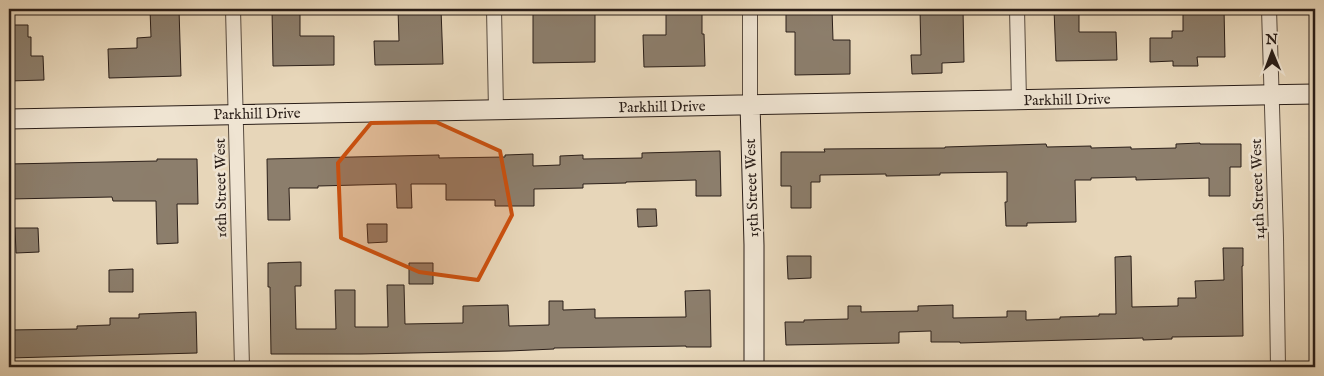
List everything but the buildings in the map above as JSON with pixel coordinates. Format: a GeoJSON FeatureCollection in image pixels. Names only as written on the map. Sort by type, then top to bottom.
{"type":"FeatureCollection","features":[{"type":"Feature","properties":{"kind":"street","name":"16th Street West"},"geometry":{"type":"LineString","coordinates":[[233,9],[242,367]]}},
{"type":"Feature","properties":{"kind":"street"},"geometry":{"type":"LineString","coordinates":[[494,9],[496,110]]}},
{"type":"Feature","properties":{"kind":"street","name":"15th Street West"},"geometry":{"type":"LineString","coordinates":[[750,9],[754,367]]}},
{"type":"Feature","properties":{"kind":"street"},"geometry":{"type":"LineString","coordinates":[[1018,9],[1019,100]]}},
{"type":"Feature","properties":{"kind":"street","name":"14th Street West"},"geometry":{"type":"LineString","coordinates":[[1269,9],[1278,367]]}},
{"type":"Feature","properties":{"kind":"street","name":"Parkhill Drive"},"geometry":{"type":"LineString","coordinates":[[9,119],[1315,94]]}},
{"type":"Feature","properties":{"kind":"highlighted area"},"geometry":{"type":"Polygon","coordinates":[[[436,122],[500,151],[512,215],[478,280],[419,272],[341,238],[338,163],[371,123],[436,122]]]}}]}
